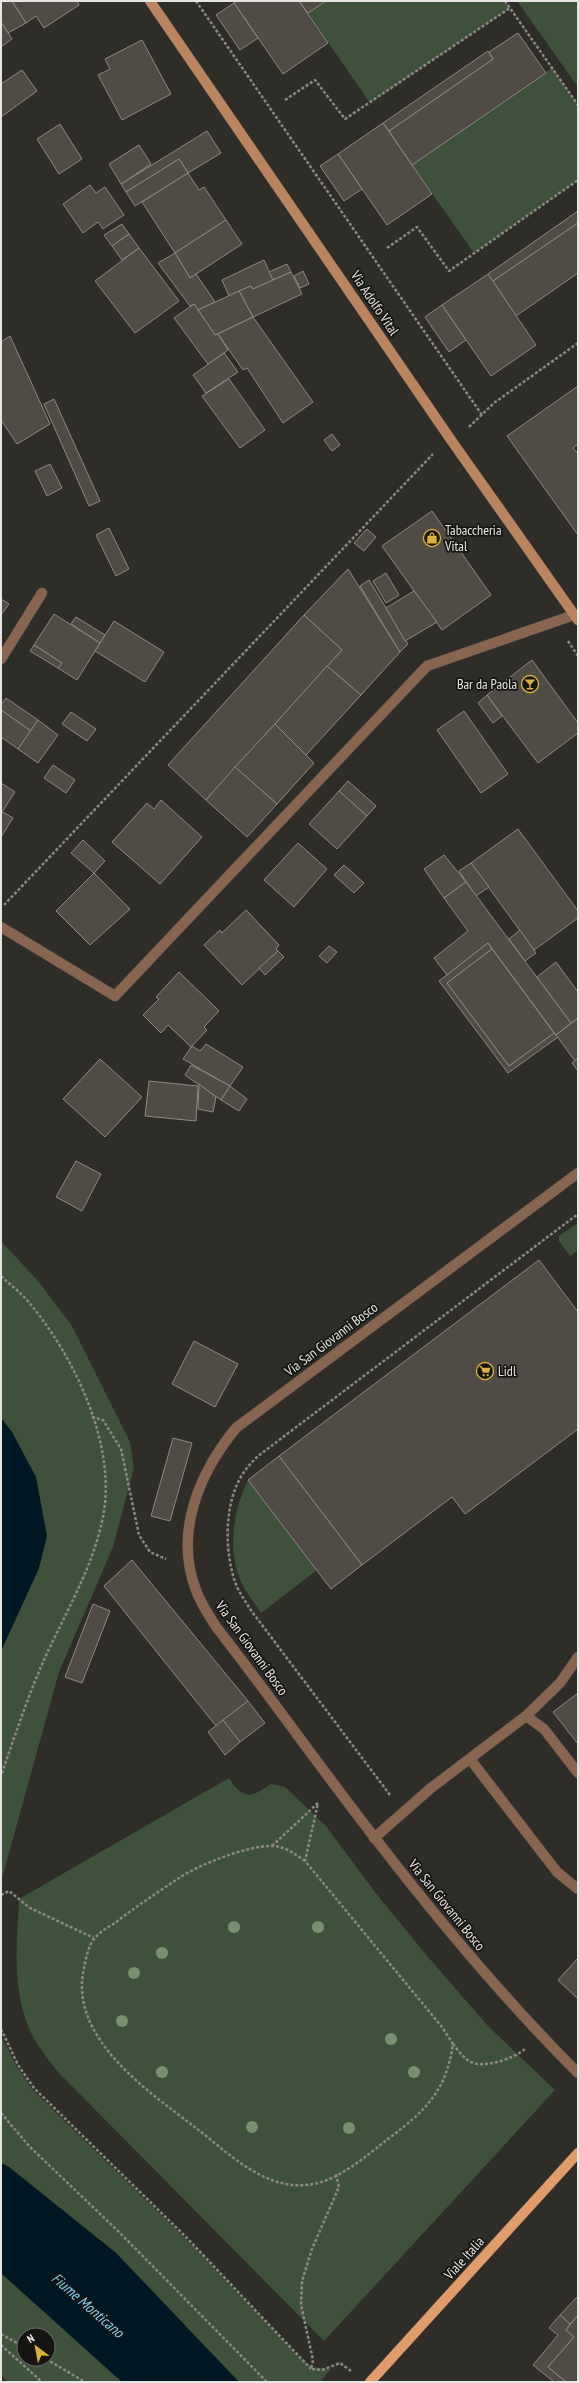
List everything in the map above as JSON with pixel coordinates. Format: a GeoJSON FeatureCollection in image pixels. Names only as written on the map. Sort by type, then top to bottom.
{"type":"FeatureCollection","features":[{"type":"Feature","properties":{"kind":"main road","name":"Viale Italia"},"geometry":{"type":"LineString","coordinates":[[370,2382],[578,2153]]}},
{"type":"Feature","properties":{"kind":"street","name":"Via Adolfo Vital"},"geometry":{"type":"LineString","coordinates":[[150,1],[451,440],[576,617]]}},
{"type":"Feature","properties":{"kind":"street"},"geometry":{"type":"LineString","coordinates":[[1,659],[42,593]]}},
{"type":"Feature","properties":{"kind":"street"},"geometry":{"type":"LineString","coordinates":[[1,927],[115,996],[427,666],[576,617]]}},
{"type":"Feature","properties":{"kind":"street","name":"Via San Giovanni Bosco"},"geometry":{"type":"LineString","coordinates":[[578,1173],[236,1428],[212,1460],[200,1487],[189,1532],[188,1551],[190,1570],[196,1590],[217,1628],[374,1838],[449,1931],[541,2036],[578,2073]]}},
{"type":"Feature","properties":{"kind":"street"},"geometry":{"type":"LineString","coordinates":[[374,1838],[403,1812],[526,1716],[560,1683],[578,1657]]}},
{"type":"Feature","properties":{"kind":"street"},"geometry":{"type":"LineString","coordinates":[[526,1716],[544,1729],[578,1773]]}},
{"type":"Feature","properties":{"kind":"street"},"geometry":{"type":"LineString","coordinates":[[470,1759],[557,1872],[578,1889]]}},
{"type":"Feature","properties":{"kind":"path"},"geometry":{"type":"LineString","coordinates":[[196,1],[482,414]]}},
{"type":"Feature","properties":{"kind":"path"},"geometry":{"type":"LineString","coordinates":[[505,1],[578,105]]}},
{"type":"Feature","properties":{"kind":"path"},"geometry":{"type":"LineString","coordinates":[[285,100],[315,80],[345,119],[510,8]]}},
{"type":"Feature","properties":{"kind":"path"},"geometry":{"type":"LineString","coordinates":[[387,248],[417,226],[449,271],[578,180]]}},
{"type":"Feature","properties":{"kind":"path"},"geometry":{"type":"LineString","coordinates":[[466,430],[494,402],[578,343]]}},
{"type":"Feature","properties":{"kind":"path"},"geometry":{"type":"LineString","coordinates":[[1,908],[436,451]]}},
{"type":"Feature","properties":{"kind":"path"},"geometry":{"type":"LineString","coordinates":[[567,639],[578,656]]}},
{"type":"Feature","properties":{"kind":"path"},"geometry":{"type":"LineString","coordinates":[[403,1812],[250,1608],[238,1588],[228,1552],[229,1512],[233,1498],[243,1473],[258,1456],[578,1214]]}},
{"type":"Feature","properties":{"kind":"path"},"geometry":{"type":"LineString","coordinates":[[1,1276],[25,1298],[52,1333],[77,1377],[92,1416],[104,1461],[106,1484],[103,1512],[94,1547],[74,1600],[43,1663],[1,1776]]}},
{"type":"Feature","properties":{"kind":"path"},"geometry":{"type":"LineString","coordinates":[[92,1416],[103,1420],[121,1449],[139,1535],[150,1552],[190,1570]]}},
{"type":"Feature","properties":{"kind":"path"},"geometry":{"type":"LineString","coordinates":[[271,1846],[318,1802],[305,1861]]}},
{"type":"Feature","properties":{"kind":"path"},"geometry":{"type":"LineString","coordinates":[[452,2044],[450,2065],[442,2086],[428,2103],[407,2124],[336,2174],[320,2182],[306,2185],[292,2185],[258,2174],[134,2081],[109,2052],[84,2008],[80,1986],[86,1958],[94,1938],[184,1875],[207,1863],[236,1853],[271,1846],[286,1849],[305,1861],[442,2027],[452,2044],[470,2062],[484,2064],[507,2059],[520,2053],[541,2036]]}},
{"type":"Feature","properties":{"kind":"path"},"geometry":{"type":"LineString","coordinates":[[1,1895],[9,1891],[30,1908],[94,1938]]}},
{"type":"Feature","properties":{"kind":"path"},"geometry":{"type":"LineString","coordinates":[[1,2029],[18,2065],[34,2088],[187,2238],[311,2370],[322,2370],[340,2363],[354,2374]]}},
{"type":"Feature","properties":{"kind":"path"},"geometry":{"type":"LineString","coordinates":[[1,2113],[29,2146],[164,2276],[267,2382]]}},
{"type":"Feature","properties":{"kind":"path"},"geometry":{"type":"LineString","coordinates":[[311,2370],[312,2360],[301,2305],[302,2281],[312,2249],[339,2187],[336,2174]]}},
{"type":"Feature","properties":{"kind":"path"},"geometry":{"type":"LineString","coordinates":[[1,2334],[16,2342]]}},
{"type":"Feature","properties":{"kind":"path"},"geometry":{"type":"LineString","coordinates":[[1,2345],[42,2382]]}},
{"type":"Feature","properties":{"kind":"path"},"geometry":{"type":"LineString","coordinates":[[56,2365],[85,2382]]}},
{"type":"Feature","properties":{"kind":"green space"},"geometry":{"type":"Polygon","coordinates":[[[326,1],[505,1],[510,8],[370,103],[308,13],[326,1]]]}},
{"type":"Feature","properties":{"kind":"green space"},"geometry":{"type":"Polygon","coordinates":[[[517,1],[578,1],[578,87],[517,1]]]}},
{"type":"Feature","properties":{"kind":"green space"},"geometry":{"type":"Polygon","coordinates":[[[552,68],[578,105],[578,180],[474,253],[412,165],[552,68]]]}},
{"type":"Feature","properties":{"kind":"green space"},"geometry":{"type":"Polygon","coordinates":[[[578,1223],[578,1250],[570,1256],[559,1241],[559,1236],[578,1223]]]}},
{"type":"Feature","properties":{"kind":"green space"},"geometry":{"type":"Polygon","coordinates":[[[1,1241],[38,1281],[72,1326],[130,1442],[134,1468],[113,1547],[59,1672],[1,1882],[1,1651],[39,1568],[12,1432],[1,1418],[1,1241]]]}},
{"type":"Feature","properties":{"kind":"green space"},"geometry":{"type":"Polygon","coordinates":[[[248,1480],[317,1570],[261,1613],[241,1582],[234,1556],[233,1543],[236,1517],[248,1480]]]}},
{"type":"Feature","properties":{"kind":"green space"},"geometry":{"type":"Polygon","coordinates":[[[229,1778],[239,1790],[248,1794],[258,1792],[271,1784],[285,1787],[325,1825],[378,1896],[428,1957],[489,2027],[555,2090],[324,2341],[58,2072],[34,2038],[28,2026],[20,1995],[17,1963],[19,1899],[229,1778]]]}},
{"type":"Feature","properties":{"kind":"green space"},"geometry":{"type":"Polygon","coordinates":[[[1,2036],[17,2067],[32,2089],[196,2249],[298,2356],[312,2367],[331,2369],[320,2382],[239,2382],[116,2253],[9,2167],[1,2163],[1,2036]]]}},
{"type":"Feature","properties":{"kind":"green space"},"geometry":{"type":"Polygon","coordinates":[[[1,2273],[122,2382],[7,2382],[1,2374],[1,2273]]]}},
{"type":"Feature","properties":{"kind":"water"},"geometry":{"type":"Polygon","coordinates":[[[1,1418],[12,1432],[36,1477],[47,1536],[39,1568],[1,1651],[1,1418]]]}},
{"type":"Feature","properties":{"kind":"water","name":"Fiume Monticano"},"geometry":{"type":"Polygon","coordinates":[[[1,2163],[9,2167],[116,2253],[239,2382],[122,2382],[1,2273],[1,2163]]]}},
{"type":"Feature","properties":{"kind":"building"},"geometry":{"type":"Polygon","coordinates":[[[1,1],[12,1],[26,23],[8,33],[1,22],[1,1]]]}},
{"type":"Feature","properties":{"kind":"building"},"geometry":{"type":"Polygon","coordinates":[[[12,1],[77,1],[79,5],[44,28],[36,16],[26,23],[12,1]]]}},
{"type":"Feature","properties":{"kind":"building"},"geometry":{"type":"Polygon","coordinates":[[[237,1],[299,1],[328,43],[283,74],[234,3],[237,1]]]}},
{"type":"Feature","properties":{"kind":"building"},"geometry":{"type":"Polygon","coordinates":[[[299,1],[326,1],[308,13],[299,1]]]}},
{"type":"Feature","properties":{"kind":"building"},"geometry":{"type":"Polygon","coordinates":[[[234,3],[258,38],[240,50],[216,15],[234,3]]]}},
{"type":"Feature","properties":{"kind":"building"},"geometry":{"type":"Polygon","coordinates":[[[1,22],[12,39],[1,47],[1,22]]]}},
{"type":"Feature","properties":{"kind":"building"},"geometry":{"type":"Polygon","coordinates":[[[518,33],[546,73],[412,165],[389,131],[493,59],[489,52],[518,33]]]}},
{"type":"Feature","properties":{"kind":"building"},"geometry":{"type":"Polygon","coordinates":[[[142,40],[171,94],[122,120],[98,75],[110,69],[105,59],[142,40]]]}},
{"type":"Feature","properties":{"kind":"building"},"geometry":{"type":"Polygon","coordinates":[[[488,51],[493,59],[389,131],[383,123],[488,51]]]}},
{"type":"Feature","properties":{"kind":"building"},"geometry":{"type":"Polygon","coordinates":[[[22,70],[37,91],[1,117],[1,84],[22,70]]]}},
{"type":"Feature","properties":{"kind":"building"},"geometry":{"type":"Polygon","coordinates":[[[383,123],[432,194],[387,225],[338,154],[383,123]]]}},
{"type":"Feature","properties":{"kind":"building"},"geometry":{"type":"Polygon","coordinates":[[[60,124],[82,159],[59,174],[37,139],[60,124]]]}},
{"type":"Feature","properties":{"kind":"building"},"geometry":{"type":"Polygon","coordinates":[[[207,131],[221,153],[188,173],[179,159],[126,192],[121,184],[207,131]]]}},
{"type":"Feature","properties":{"kind":"building"},"geometry":{"type":"Polygon","coordinates":[[[139,145],[151,164],[121,184],[109,164],[139,145]]]}},
{"type":"Feature","properties":{"kind":"building"},"geometry":{"type":"Polygon","coordinates":[[[338,154],[362,189],[344,201],[320,166],[338,154]]]}},
{"type":"Feature","properties":{"kind":"building"},"geometry":{"type":"Polygon","coordinates":[[[179,159],[188,173],[135,206],[126,192],[179,159]]]}},
{"type":"Feature","properties":{"kind":"building"},"geometry":{"type":"Polygon","coordinates":[[[188,173],[199,190],[204,187],[226,220],[175,253],[142,202],[188,173]]]}},
{"type":"Feature","properties":{"kind":"building"},"geometry":{"type":"Polygon","coordinates":[[[90,185],[96,193],[105,187],[124,215],[103,229],[98,222],[83,233],[63,204],[90,185]]]}},
{"type":"Feature","properties":{"kind":"building"},"geometry":{"type":"Polygon","coordinates":[[[578,211],[578,223],[493,281],[488,274],[578,211]]]}},
{"type":"Feature","properties":{"kind":"building"},"geometry":{"type":"Polygon","coordinates":[[[226,220],[242,244],[190,278],[175,253],[226,220]]]}},
{"type":"Feature","properties":{"kind":"building"},"geometry":{"type":"Polygon","coordinates":[[[578,223],[578,273],[516,316],[493,281],[578,223]]]}},
{"type":"Feature","properties":{"kind":"building"},"geometry":{"type":"Polygon","coordinates":[[[122,224],[129,234],[112,246],[104,235],[122,224]]]}},
{"type":"Feature","properties":{"kind":"building"},"geometry":{"type":"Polygon","coordinates":[[[129,234],[139,248],[122,260],[112,246],[129,234]]]}},
{"type":"Feature","properties":{"kind":"building"},"geometry":{"type":"Polygon","coordinates":[[[139,248],[179,301],[135,333],[95,281],[139,248]]]}},
{"type":"Feature","properties":{"kind":"building"},"geometry":{"type":"Polygon","coordinates":[[[175,253],[190,278],[196,274],[215,302],[198,310],[194,304],[190,306],[158,263],[175,253]]]}},
{"type":"Feature","properties":{"kind":"building"},"geometry":{"type":"Polygon","coordinates":[[[264,260],[273,280],[253,289],[251,286],[229,296],[222,280],[264,260]]]}},
{"type":"Feature","properties":{"kind":"building"},"geometry":{"type":"Polygon","coordinates":[[[287,264],[291,272],[273,280],[269,272],[287,264]]]}},
{"type":"Feature","properties":{"kind":"building"},"geometry":{"type":"Polygon","coordinates":[[[303,271],[309,284],[300,288],[294,276],[303,271]]]}},
{"type":"Feature","properties":{"kind":"building"},"geometry":{"type":"Polygon","coordinates":[[[291,272],[302,294],[253,317],[239,291],[251,286],[253,289],[291,272]]]}},
{"type":"Feature","properties":{"kind":"building"},"geometry":{"type":"Polygon","coordinates":[[[488,274],[536,345],[491,376],[442,305],[488,274]]]}},
{"type":"Feature","properties":{"kind":"building"},"geometry":{"type":"Polygon","coordinates":[[[239,291],[253,317],[215,335],[198,310],[239,291]]]}},
{"type":"Feature","properties":{"kind":"building"},"geometry":{"type":"Polygon","coordinates":[[[194,304],[215,335],[218,334],[228,350],[208,364],[174,318],[194,304]]]}},
{"type":"Feature","properties":{"kind":"building"},"geometry":{"type":"Polygon","coordinates":[[[442,305],[466,340],[449,352],[425,317],[442,305]]]}},
{"type":"Feature","properties":{"kind":"building"},"geometry":{"type":"Polygon","coordinates":[[[253,317],[313,402],[283,423],[247,368],[243,370],[218,334],[253,317]]]}},
{"type":"Feature","properties":{"kind":"building"},"geometry":{"type":"Polygon","coordinates":[[[10,336],[50,424],[17,444],[1,420],[1,342],[10,336]]]}},
{"type":"Feature","properties":{"kind":"building"},"geometry":{"type":"Polygon","coordinates":[[[224,353],[238,372],[206,393],[193,375],[224,353]]]}},
{"type":"Feature","properties":{"kind":"building"},"geometry":{"type":"Polygon","coordinates":[[[229,379],[265,430],[240,448],[202,396],[229,379]]]}},
{"type":"Feature","properties":{"kind":"building"},"geometry":{"type":"Polygon","coordinates":[[[578,386],[578,444],[573,448],[578,454],[578,535],[507,436],[578,386]]]}},
{"type":"Feature","properties":{"kind":"building"},"geometry":{"type":"Polygon","coordinates":[[[54,399],[100,501],[89,506],[44,404],[54,399]]]}},
{"type":"Feature","properties":{"kind":"building"},"geometry":{"type":"Polygon","coordinates":[[[332,434],[340,445],[332,451],[324,440],[332,434]]]}},
{"type":"Feature","properties":{"kind":"building"},"geometry":{"type":"Polygon","coordinates":[[[50,464],[62,488],[47,496],[35,471],[50,464]]]}},
{"type":"Feature","properties":{"kind":"building"},"geometry":{"type":"Polygon","coordinates":[[[432,511],[491,595],[442,630],[382,546],[432,511]]]}},
{"type":"Feature","properties":{"kind":"building"},"geometry":{"type":"Polygon","coordinates":[[[109,528],[129,569],[116,576],[96,535],[109,528]]]}},
{"type":"Feature","properties":{"kind":"building"},"geometry":{"type":"Polygon","coordinates":[[[367,529],[376,537],[364,551],[354,543],[367,529]]]}},
{"type":"Feature","properties":{"kind":"building"},"geometry":{"type":"Polygon","coordinates":[[[348,569],[400,652],[361,695],[327,666],[342,650],[304,615],[348,569]]]}},
{"type":"Feature","properties":{"kind":"building"},"geometry":{"type":"Polygon","coordinates":[[[386,573],[399,595],[386,603],[373,581],[386,573]]]}},
{"type":"Feature","properties":{"kind":"building"},"geometry":{"type":"Polygon","coordinates":[[[369,580],[408,644],[400,652],[360,586],[369,580]]]}},
{"type":"Feature","properties":{"kind":"building"},"geometry":{"type":"Polygon","coordinates":[[[414,591],[437,622],[405,641],[386,608],[414,591]]]}},
{"type":"Feature","properties":{"kind":"building"},"geometry":{"type":"Polygon","coordinates":[[[1,599],[9,604],[1,615],[1,599]]]}},
{"type":"Feature","properties":{"kind":"building"},"geometry":{"type":"Polygon","coordinates":[[[54,614],[100,643],[77,680],[58,668],[62,663],[34,645],[54,614]]]}},
{"type":"Feature","properties":{"kind":"building"},"geometry":{"type":"Polygon","coordinates":[[[304,615],[342,650],[206,800],[168,765],[304,615]]]}},
{"type":"Feature","properties":{"kind":"building"},"geometry":{"type":"Polygon","coordinates":[[[76,617],[105,635],[100,643],[71,624],[76,617]]]}},
{"type":"Feature","properties":{"kind":"building"},"geometry":{"type":"Polygon","coordinates":[[[114,621],[164,652],[145,682],[95,651],[114,621]]]}},
{"type":"Feature","properties":{"kind":"building"},"geometry":{"type":"Polygon","coordinates":[[[34,645],[62,663],[58,668],[30,651],[34,645]]]}},
{"type":"Feature","properties":{"kind":"building"},"geometry":{"type":"Polygon","coordinates":[[[532,660],[578,723],[578,733],[538,763],[487,695],[532,660]]]}},
{"type":"Feature","properties":{"kind":"building"},"geometry":{"type":"Polygon","coordinates":[[[327,666],[361,695],[306,755],[275,724],[327,666]]]}},
{"type":"Feature","properties":{"kind":"building"},"geometry":{"type":"Polygon","coordinates":[[[487,695],[502,716],[493,723],[478,703],[487,695]]]}},
{"type":"Feature","properties":{"kind":"building"},"geometry":{"type":"Polygon","coordinates":[[[6,698],[38,720],[31,731],[1,710],[1,705],[6,698]]]}},
{"type":"Feature","properties":{"kind":"building"},"geometry":{"type":"Polygon","coordinates":[[[1,710],[31,731],[18,749],[1,737],[1,710]]]}},
{"type":"Feature","properties":{"kind":"building"},"geometry":{"type":"Polygon","coordinates":[[[464,711],[508,774],[481,793],[437,730],[464,711]]]}},
{"type":"Feature","properties":{"kind":"building"},"geometry":{"type":"Polygon","coordinates":[[[71,712],[96,729],[87,741],[62,724],[71,712]]]}},
{"type":"Feature","properties":{"kind":"building"},"geometry":{"type":"Polygon","coordinates":[[[38,720],[58,735],[38,763],[18,749],[38,720]]]}},
{"type":"Feature","properties":{"kind":"building"},"geometry":{"type":"Polygon","coordinates":[[[275,724],[314,763],[277,804],[235,767],[275,724]]]}},
{"type":"Feature","properties":{"kind":"building"},"geometry":{"type":"Polygon","coordinates":[[[53,765],[75,780],[66,793],[44,778],[53,765]]]}},
{"type":"Feature","properties":{"kind":"building"},"geometry":{"type":"Polygon","coordinates":[[[235,767],[277,804],[247,837],[206,800],[235,767]]]}},
{"type":"Feature","properties":{"kind":"building"},"geometry":{"type":"Polygon","coordinates":[[[348,781],[376,806],[367,816],[339,791],[348,781]]]}},
{"type":"Feature","properties":{"kind":"building"},"geometry":{"type":"Polygon","coordinates":[[[1,783],[15,792],[2,812],[1,811],[1,783]]]}},
{"type":"Feature","properties":{"kind":"building"},"geometry":{"type":"Polygon","coordinates":[[[339,791],[367,816],[337,849],[309,824],[339,791]]]}},
{"type":"Feature","properties":{"kind":"building"},"geometry":{"type":"Polygon","coordinates":[[[161,800],[202,837],[160,884],[112,842],[147,803],[154,809],[161,800]]]}},
{"type":"Feature","properties":{"kind":"building"},"geometry":{"type":"Polygon","coordinates":[[[1,811],[13,818],[1,837],[1,811]]]}},
{"type":"Feature","properties":{"kind":"building"},"geometry":{"type":"Polygon","coordinates":[[[518,829],[578,911],[578,918],[534,950],[471,863],[518,829]]]}},
{"type":"Feature","properties":{"kind":"building"},"geometry":{"type":"Polygon","coordinates":[[[83,840],[105,861],[94,873],[71,853],[83,840]]]}},
{"type":"Feature","properties":{"kind":"building"},"geometry":{"type":"Polygon","coordinates":[[[298,843],[327,869],[294,907],[264,880],[298,843]]]}},
{"type":"Feature","properties":{"kind":"building"},"geometry":{"type":"Polygon","coordinates":[[[444,855],[466,882],[444,898],[424,869],[444,855]]]}},
{"type":"Feature","properties":{"kind":"building"},"geometry":{"type":"Polygon","coordinates":[[[471,863],[489,887],[476,896],[459,871],[471,863]]]}},
{"type":"Feature","properties":{"kind":"building"},"geometry":{"type":"Polygon","coordinates":[[[344,865],[364,883],[354,893],[334,875],[344,865]]]}},
{"type":"Feature","properties":{"kind":"building"},"geometry":{"type":"Polygon","coordinates":[[[94,873],[130,909],[90,945],[56,911],[94,873]]]}},
{"type":"Feature","properties":{"kind":"building"},"geometry":{"type":"Polygon","coordinates":[[[466,882],[571,1023],[556,1035],[488,943],[447,975],[434,958],[468,931],[444,898],[466,882]]]}},
{"type":"Feature","properties":{"kind":"building"},"geometry":{"type":"Polygon","coordinates":[[[246,910],[279,945],[276,949],[278,951],[242,985],[204,945],[220,930],[222,933],[246,910]]]}},
{"type":"Feature","properties":{"kind":"building"},"geometry":{"type":"Polygon","coordinates":[[[520,930],[536,953],[525,961],[509,939],[520,930]]]}},
{"type":"Feature","properties":{"kind":"building"},"geometry":{"type":"Polygon","coordinates":[[[488,943],[492,949],[447,983],[509,1066],[554,1033],[558,1037],[508,1073],[439,981],[488,943]]]}},
{"type":"Feature","properties":{"kind":"building"},"geometry":{"type":"Polygon","coordinates":[[[329,946],[337,952],[327,963],[319,956],[329,946]]]}},
{"type":"Feature","properties":{"kind":"building"},"geometry":{"type":"Polygon","coordinates":[[[492,949],[554,1033],[509,1066],[447,983],[492,949]]]}},
{"type":"Feature","properties":{"kind":"building"},"geometry":{"type":"Polygon","coordinates":[[[278,951],[284,957],[265,975],[259,968],[278,951]]]}},
{"type":"Feature","properties":{"kind":"building"},"geometry":{"type":"Polygon","coordinates":[[[556,962],[578,992],[578,1018],[571,1023],[537,977],[556,962]]]}},
{"type":"Feature","properties":{"kind":"building"},"geometry":{"type":"Polygon","coordinates":[[[179,972],[219,1011],[204,1027],[207,1030],[191,1047],[168,1025],[161,1033],[143,1015],[159,999],[156,997],[179,972]]]}},
{"type":"Feature","properties":{"kind":"building"},"geometry":{"type":"Polygon","coordinates":[[[578,1018],[578,1058],[575,1061],[556,1035],[578,1018]]]}},
{"type":"Feature","properties":{"kind":"building"},"geometry":{"type":"Polygon","coordinates":[[[206,1044],[243,1067],[230,1086],[183,1059],[192,1046],[200,1051],[206,1044]]]}},
{"type":"Feature","properties":{"kind":"building"},"geometry":{"type":"Polygon","coordinates":[[[578,1058],[578,1071],[572,1063],[578,1058]]]}},
{"type":"Feature","properties":{"kind":"building"},"geometry":{"type":"Polygon","coordinates":[[[100,1059],[142,1097],[105,1137],[63,1099],[100,1059]]]}},
{"type":"Feature","properties":{"kind":"building"},"geometry":{"type":"Polygon","coordinates":[[[191,1065],[230,1086],[221,1100],[185,1075],[191,1065]]]}},
{"type":"Feature","properties":{"kind":"building"},"geometry":{"type":"Polygon","coordinates":[[[149,1081],[198,1086],[196,1121],[145,1116],[149,1081]]]}},
{"type":"Feature","properties":{"kind":"building"},"geometry":{"type":"Polygon","coordinates":[[[199,1084],[216,1097],[213,1112],[198,1109],[199,1084]]]}},
{"type":"Feature","properties":{"kind":"building"},"geometry":{"type":"Polygon","coordinates":[[[230,1086],[247,1099],[239,1111],[221,1100],[230,1086]]]}},
{"type":"Feature","properties":{"kind":"building"},"geometry":{"type":"Polygon","coordinates":[[[76,1161],[101,1174],[82,1211],[56,1197],[76,1161]]]}},
{"type":"Feature","properties":{"kind":"building","name":"Lidl"},"geometry":{"type":"Polygon","coordinates":[[[539,1260],[578,1312],[578,1429],[465,1514],[452,1497],[362,1565],[279,1456],[539,1260]]]}},
{"type":"Feature","properties":{"kind":"building"},"geometry":{"type":"Polygon","coordinates":[[[194,1341],[238,1364],[215,1407],[172,1384],[194,1341]]]}},
{"type":"Feature","properties":{"kind":"building"},"geometry":{"type":"Polygon","coordinates":[[[173,1438],[192,1443],[170,1521],[151,1516],[173,1438]]]}},
{"type":"Feature","properties":{"kind":"building"},"geometry":{"type":"Polygon","coordinates":[[[279,1456],[362,1565],[331,1589],[248,1480],[279,1456]]]}},
{"type":"Feature","properties":{"kind":"building"},"geometry":{"type":"Polygon","coordinates":[[[132,1560],[248,1701],[216,1726],[104,1586],[132,1560]]]}},
{"type":"Feature","properties":{"kind":"building"},"geometry":{"type":"Polygon","coordinates":[[[93,1604],[110,1611],[82,1683],[65,1677],[93,1604]]]}},
{"type":"Feature","properties":{"kind":"building"},"geometry":{"type":"Polygon","coordinates":[[[578,1693],[578,1744],[553,1712],[578,1693]]]}},
{"type":"Feature","properties":{"kind":"building"},"geometry":{"type":"Polygon","coordinates":[[[248,1701],[265,1723],[240,1742],[223,1720],[248,1701]]]}},
{"type":"Feature","properties":{"kind":"building"},"geometry":{"type":"Polygon","coordinates":[[[223,1720],[240,1742],[225,1755],[208,1732],[223,1720]]]}},
{"type":"Feature","properties":{"kind":"building"},"geometry":{"type":"Polygon","coordinates":[[[578,1958],[578,1999],[558,1980],[578,1958]]]}},
{"type":"Feature","properties":{"kind":"building"},"geometry":{"type":"Polygon","coordinates":[[[578,2296],[578,2315],[570,2324],[560,2315],[578,2296]]]}},
{"type":"Feature","properties":{"kind":"building"},"geometry":{"type":"Polygon","coordinates":[[[560,2315],[570,2324],[566,2330],[574,2337],[548,2367],[566,2382],[554,2382],[533,2365],[558,2335],[549,2328],[560,2315]]]}},
{"type":"Feature","properties":{"kind":"building"},"geometry":{"type":"Polygon","coordinates":[[[578,2315],[578,2380],[576,2382],[566,2382],[548,2367],[574,2337],[566,2330],[578,2315]]]}},
{"type":"Feature","properties":{"kind":"place","name":"Tabaccheria Vital"},"geometry":{"type":"Point","coordinates":[432,538]}},
{"type":"Feature","properties":{"kind":"place","name":"Bar da Paola"},"geometry":{"type":"Point","coordinates":[530,684]}},
{"type":"Feature","properties":{"kind":"place","name":"Lidl"},"geometry":{"type":"Point","coordinates":[485,1371]}}]}
